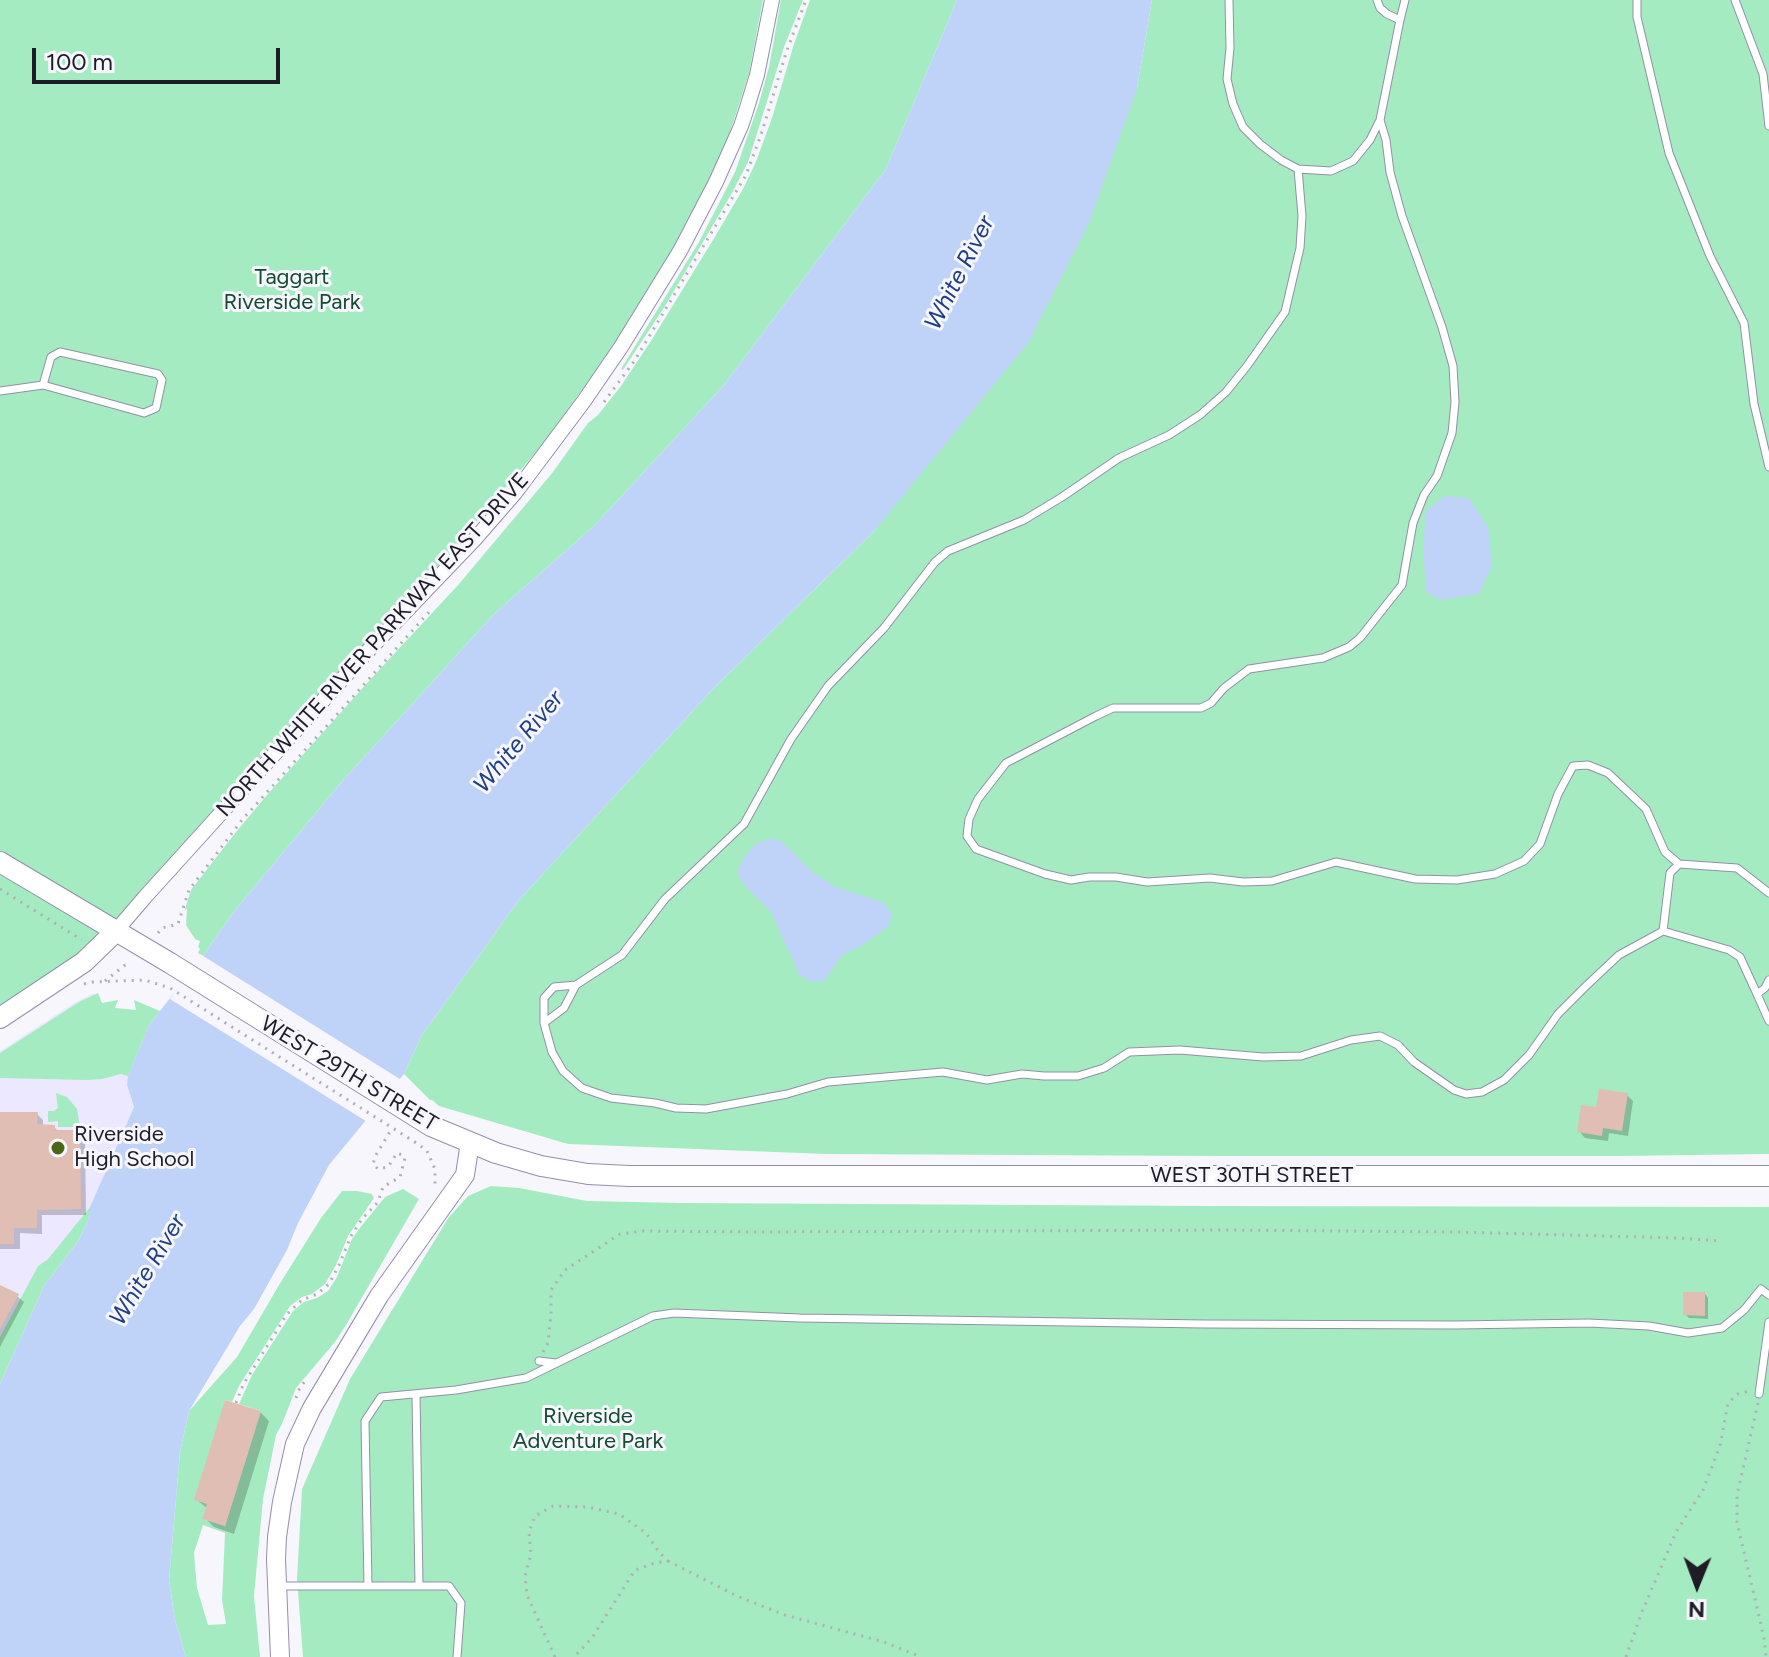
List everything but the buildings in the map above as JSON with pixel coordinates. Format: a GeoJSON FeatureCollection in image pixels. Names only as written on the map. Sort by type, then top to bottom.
{"type":"FeatureCollection","features":[{"type":"Feature","properties":{"kind":"main road","name":"WEST 29TH STREET"},"geometry":{"type":"LineString","coordinates":[[0,862],[170,963],[431,1126],[496,1153],[541,1166],[588,1174],[735,1175]]}},
{"type":"Feature","properties":{"kind":"main road"},"geometry":{"type":"LineString","coordinates":[[0,1018],[84,962],[115,932]]}},
{"type":"Feature","properties":{"kind":"main road","name":"WEST 30TH STREET"},"geometry":{"type":"LineString","coordinates":[[735,1175],[1769,1176]]}},
{"type":"Feature","properties":{"kind":"street","name":"NORTH WHITE RIVER PARKWAY EAST DRIVE"},"geometry":{"type":"LineString","coordinates":[[115,932],[365,654],[475,539],[515,493],[584,401],[680,251],[716,182],[746,111],[757,75],[772,0]]}},
{"type":"Feature","properties":{"kind":"street"},"geometry":{"type":"LineString","coordinates":[[280,1657],[276,1559],[278,1522],[290,1460],[301,1430],[379,1296],[465,1175],[470,1142]]}},
{"type":"Feature","properties":{"kind":"lane"},"geometry":{"type":"LineString","coordinates":[[1229,0],[1227,79],[1243,127],[1260,144],[1298,169],[1331,171],[1353,161],[1370,140],[1380,120],[1405,0]]}},
{"type":"Feature","properties":{"kind":"lane"},"geometry":{"type":"LineString","coordinates":[[1377,0],[1380,8],[1400,20]]}},
{"type":"Feature","properties":{"kind":"lane"},"geometry":{"type":"LineString","coordinates":[[1637,0],[1637,17],[1669,153],[1710,256],[1744,323],[1754,404],[1769,467]]}},
{"type":"Feature","properties":{"kind":"lane"},"geometry":{"type":"LineString","coordinates":[[1735,0],[1763,74],[1769,126]]}},
{"type":"Feature","properties":{"kind":"lane"},"geometry":{"type":"LineString","coordinates":[[1380,120],[1402,216],[1453,366],[1455,402],[1452,433],[1437,476],[1424,495],[1413,523],[1402,585],[1360,638],[1349,647],[1323,658],[1249,669],[1224,688],[1211,703],[1201,708],[1113,708],[1006,763],[978,799],[969,819],[967,836],[976,849],[1071,880],[1116,877],[1147,882],[1210,878],[1243,882],[1272,881],[1336,862],[1415,879],[1457,880],[1495,874],[1524,861],[1540,844],[1558,794],[1573,766],[1588,765],[1608,773],[1646,809],[1665,852],[1670,873],[1663,931]]}},
{"type":"Feature","properties":{"kind":"lane"},"geometry":{"type":"LineString","coordinates":[[1298,169],[1302,216],[1300,248],[1285,312],[1226,392],[1169,435],[1119,458],[1024,520],[948,551],[935,562],[884,628],[828,686],[814,705],[791,739],[744,824],[665,899],[622,955],[576,985],[554,987],[544,998],[544,1023],[552,1052],[563,1071],[582,1088],[611,1098],[676,1108],[706,1109],[787,1094],[828,1082],[943,1072],[987,1080],[1022,1074],[1078,1076],[1104,1068],[1129,1052],[1180,1050],[1263,1057],[1301,1056],[1351,1040],[1380,1036],[1398,1045],[1414,1062],[1454,1090],[1466,1094],[1482,1092],[1504,1080],[1529,1055],[1558,1014],[1619,955],[1663,931],[1729,950],[1740,957],[1769,1021]]}},
{"type":"Feature","properties":{"kind":"lane"},"geometry":{"type":"LineString","coordinates":[[0,391],[43,385],[144,413],[156,408],[162,380],[158,374],[60,352],[51,357],[43,385]]}},
{"type":"Feature","properties":{"kind":"lane"},"geometry":{"type":"LineString","coordinates":[[1665,852],[1679,864],[1737,868],[1769,893]]}},
{"type":"Feature","properties":{"kind":"lane"},"geometry":{"type":"LineString","coordinates":[[1670,873],[1679,864]]}},
{"type":"Feature","properties":{"kind":"lane"},"geometry":{"type":"LineString","coordinates":[[1757,994],[1769,980]]}},
{"type":"Feature","properties":{"kind":"lane"},"geometry":{"type":"LineString","coordinates":[[544,1023],[564,1008],[576,985]]}},
{"type":"Feature","properties":{"kind":"lane"},"geometry":{"type":"LineString","coordinates":[[368,1586],[365,1421],[381,1397],[456,1390],[526,1378],[653,1316],[674,1313],[1205,1324],[1589,1323],[1649,1326],[1688,1333],[1722,1328],[1744,1310],[1761,1289],[1769,1295]]}},
{"type":"Feature","properties":{"kind":"lane"},"geometry":{"type":"LineString","coordinates":[[1759,1394],[1769,1322]]}},
{"type":"Feature","properties":{"kind":"lane"},"geometry":{"type":"LineString","coordinates":[[539,1361],[558,1363]]}},
{"type":"Feature","properties":{"kind":"lane"},"geometry":{"type":"LineString","coordinates":[[416,1394],[419,1586]]}},
{"type":"Feature","properties":{"kind":"lane"},"geometry":{"type":"LineString","coordinates":[[278,1586],[449,1586],[461,1603],[457,1657]]}},
{"type":"Feature","properties":{"kind":"path"},"geometry":{"type":"LineString","coordinates":[[0,889],[85,943]]}},
{"type":"Feature","properties":{"kind":"path"},"geometry":{"type":"LineString","coordinates":[[105,981],[145,980],[170,988],[383,1123]]}},
{"type":"Feature","properties":{"kind":"path"},"geometry":{"type":"LineString","coordinates":[[236,1403],[243,1385],[287,1314],[302,1300],[317,1294],[329,1284],[351,1236],[378,1202],[383,1187],[400,1177],[405,1158],[402,1155],[397,1153],[388,1167],[378,1169],[373,1164],[392,1129]]}},
{"type":"Feature","properties":{"kind":"path"},"geometry":{"type":"LineString","coordinates":[[539,1361],[548,1343],[551,1290],[565,1270],[620,1234],[643,1231],[1457,1232],[1720,1241]]}},
{"type":"Feature","properties":{"kind":"path"},"geometry":{"type":"LineString","coordinates":[[1626,1657],[1676,1532],[1703,1490],[1720,1446],[1728,1403],[1738,1394],[1749,1391],[1759,1394],[1737,1495],[1737,1522],[1766,1657]]}},
{"type":"Feature","properties":{"kind":"path"},"geometry":{"type":"LineString","coordinates":[[555,1657],[527,1595],[525,1576],[531,1554],[529,1532],[535,1516],[553,1506],[588,1507],[619,1514],[646,1533],[668,1561],[737,1596],[785,1615],[884,1642],[921,1657]]}},
{"type":"Feature","properties":{"kind":"path"},"geometry":{"type":"LineString","coordinates":[[574,1657],[592,1638],[635,1570],[668,1561]]}},
{"type":"Feature","properties":{"kind":"shaded area","name":"Riverside High School"},"geometry":{"type":"Polygon","coordinates":[[[94,993],[103,1014],[149,1025],[127,1085],[134,1107],[90,1207],[48,1259],[38,1266],[0,1337],[0,1051],[94,993]]]}},
{"type":"Feature","properties":{"kind":"green space","name":"Taggart Riverside Park"},"geometry":{"type":"Polygon","coordinates":[[[0,0],[763,0],[749,73],[736,114],[723,152],[694,215],[615,343],[548,438],[115,932],[0,1008],[0,0]]]}},
{"type":"Feature","properties":{"kind":"green space"},"geometry":{"type":"Polygon","coordinates":[[[781,0],[803,0],[784,47],[748,162],[665,306],[623,370],[699,242],[735,172],[769,67],[781,0]]]}},
{"type":"Feature","properties":{"kind":"green space"},"geometry":{"type":"Polygon","coordinates":[[[810,0],[957,0],[886,169],[724,385],[595,525],[493,615],[339,785],[232,914],[203,956],[198,953],[200,941],[195,939],[186,925],[185,909],[191,890],[267,795],[459,584],[553,472],[588,423],[621,386],[651,341],[755,164],[810,0]]]}},
{"type":"Feature","properties":{"kind":"green space"},"geometry":{"type":"Polygon","coordinates":[[[1152,0],[1769,0],[1769,1154],[826,1154],[568,1144],[439,1106],[404,1074],[422,1035],[519,900],[713,689],[875,530],[1137,88],[1152,0]]]}},
{"type":"Feature","properties":{"kind":"green space"},"geometry":{"type":"Polygon","coordinates":[[[98,993],[102,1003],[118,1000],[115,1008],[136,1010],[134,1000],[160,1011],[149,1025],[128,1076],[121,1074],[87,1080],[0,1078],[0,1053],[98,993]]]}},
{"type":"Feature","properties":{"kind":"green space"},"geometry":{"type":"Polygon","coordinates":[[[56,1093],[67,1097],[77,1109],[80,1127],[58,1127],[58,1121],[48,1122],[48,1111],[58,1108],[56,1093]]]}},
{"type":"Feature","properties":{"kind":"green space","name":"Riverside Adventure Park"},"geometry":{"type":"Polygon","coordinates":[[[491,1186],[587,1201],[682,1203],[1769,1207],[1769,1657],[303,1657],[297,1579],[302,1489],[350,1379],[449,1217],[468,1196],[491,1186]]]}},
{"type":"Feature","properties":{"kind":"green space"},"geometry":{"type":"Polygon","coordinates":[[[403,1189],[419,1199],[335,1342],[296,1388],[276,1435],[263,1499],[254,1596],[260,1657],[186,1657],[175,1620],[169,1580],[180,1452],[189,1411],[237,1357],[321,1218],[342,1191],[372,1194],[374,1198],[348,1236],[325,1284],[290,1306],[232,1402],[225,1400],[203,1519],[225,1526],[261,1411],[239,1404],[252,1375],[293,1311],[328,1291],[352,1239],[385,1197],[403,1189]],[[203,1525],[194,1553],[197,1588],[208,1625],[226,1624],[222,1600],[225,1533],[203,1525]]]}},
{"type":"Feature","properties":{"kind":"green space"},"geometry":{"type":"Polygon","coordinates":[[[90,1207],[90,1216],[79,1240],[44,1286],[0,1384],[0,1337],[38,1266],[48,1259],[90,1207]]]}},
{"type":"Feature","properties":{"kind":"water","name":"White River"},"geometry":{"type":"Polygon","coordinates":[[[957,0],[1152,0],[1137,88],[1089,223],[1028,343],[875,530],[713,689],[519,900],[422,1035],[404,1074],[329,1165],[254,1309],[240,1326],[189,1411],[180,1452],[169,1580],[175,1620],[186,1657],[0,1657],[0,1384],[44,1286],[79,1240],[90,1216],[90,1207],[134,1107],[127,1085],[128,1076],[149,1025],[232,914],[339,785],[493,615],[595,525],[724,385],[886,169],[957,0]]]}},
{"type":"Feature","properties":{"kind":"water"},"geometry":{"type":"Polygon","coordinates":[[[1445,496],[1469,498],[1488,527],[1492,565],[1479,594],[1440,600],[1426,592],[1423,546],[1426,511],[1445,496]]]}},
{"type":"Feature","properties":{"kind":"water"},"geometry":{"type":"Polygon","coordinates":[[[771,838],[782,842],[813,872],[833,886],[884,903],[892,914],[888,927],[842,955],[824,981],[811,982],[799,974],[771,912],[739,877],[738,871],[745,856],[756,844],[771,838]]]}},
{"type":"Feature","properties":{"kind":"pier"},"geometry":{"type":"Polygon","coordinates":[[[200,954],[403,1081],[369,1123],[170,999],[200,954]]]}},
{"type":"Feature","properties":{"kind":"place","name":"Riverside High School"},"geometry":{"type":"Point","coordinates":[58,1148]}}]}
